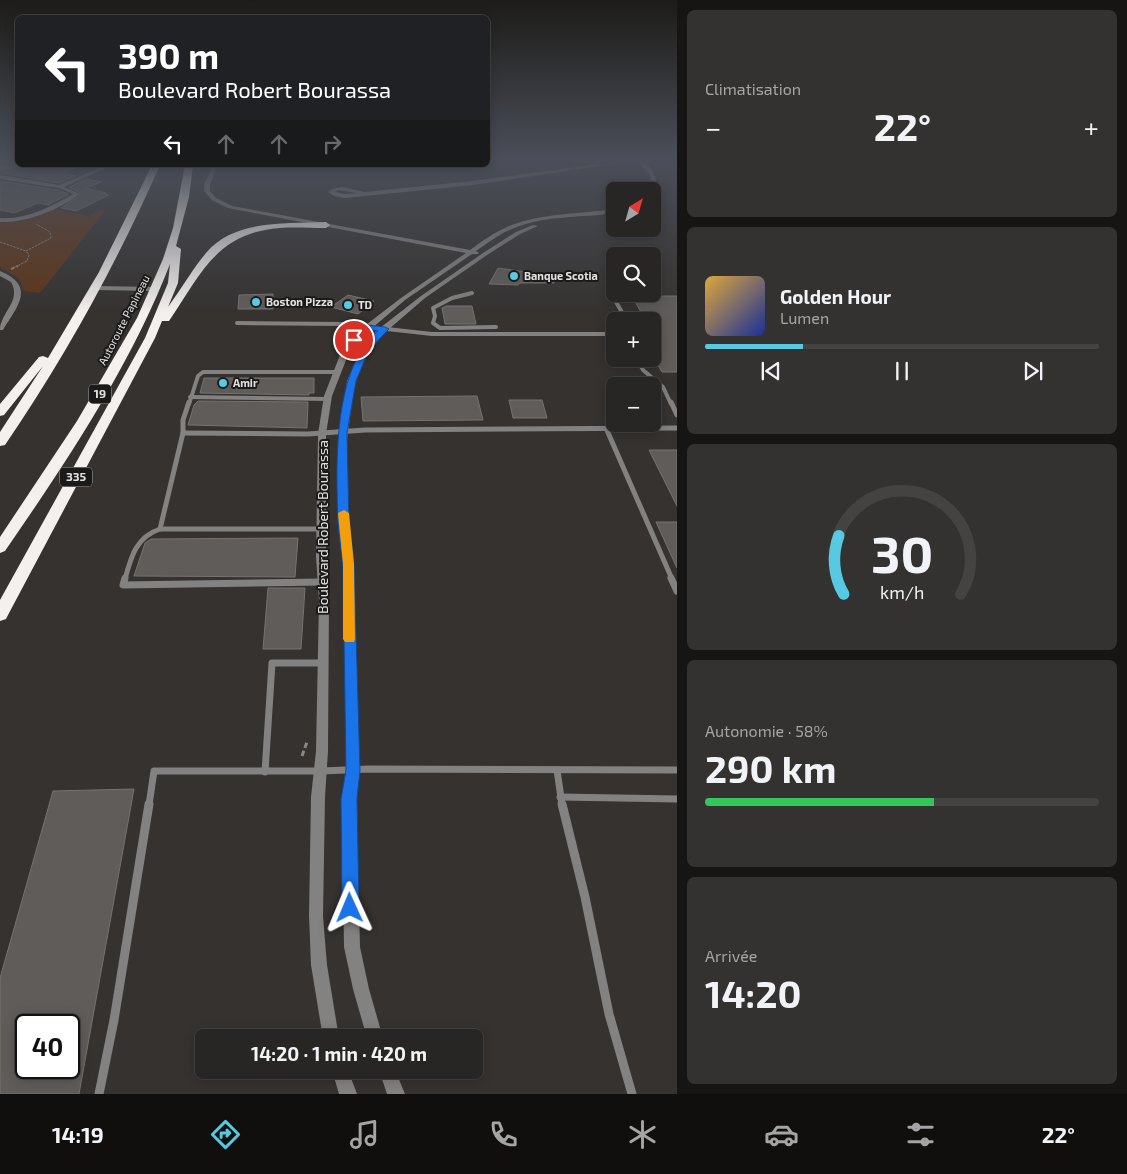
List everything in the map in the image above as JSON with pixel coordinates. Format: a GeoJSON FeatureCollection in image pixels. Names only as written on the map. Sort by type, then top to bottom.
{"type":"FeatureCollection","features":[{"type":"Feature","properties":{"kind":"highway"},"geometry":{"type":"LineString","coordinates":[[0,442],[96,288],[135,211]]}},
{"type":"Feature","properties":{"kind":"highway","name":"Autoroute Papineau"},"geometry":{"type":"LineString","coordinates":[[0,548],[66,450],[98,398],[131,338],[155,289],[181,211]]}},
{"type":"Feature","properties":{"kind":"highway"},"geometry":{"type":"LineString","coordinates":[[150,338],[184,294],[210,254],[225,241],[240,234],[265,227],[326,226]]}},
{"type":"Feature","properties":{"kind":"highway","name":"335"},"geometry":{"type":"LineString","coordinates":[[0,615],[150,338],[173,283],[177,228]]}},
{"type":"Feature","properties":{"kind":"highway"},"geometry":{"type":"LineString","coordinates":[[0,412],[84,307]]}},
{"type":"Feature","properties":{"kind":"street"},"geometry":{"type":"LineString","coordinates":[[3,220],[24,219],[41,211]]}},
{"type":"Feature","properties":{"kind":"street"},"geometry":{"type":"LineString","coordinates":[[246,211],[438,246],[474,250]]}},
{"type":"Feature","properties":{"kind":"street"},"geometry":{"type":"LineString","coordinates":[[264,211],[488,253]]}},
{"type":"Feature","properties":{"kind":"street"},"geometry":{"type":"LineString","coordinates":[[580,216],[606,212]]}},
{"type":"Feature","properties":{"kind":"street","name":"Boulevard Robert Bourassa"},"geometry":{"type":"LineString","coordinates":[[329,1029],[324,1004],[317,943],[317,826],[322,771],[322,434],[328,399],[336,372],[354,340],[367,328],[403,299],[503,231],[537,220],[580,216]]}},
{"type":"Feature","properties":{"kind":"street","name":"Boulevard Robert Bourassa"},"geometry":{"type":"LineString","coordinates":[[372,1029],[361,989],[352,940],[349,799],[353,770],[348,564],[344,524],[342,433],[351,381],[365,350],[375,337],[423,297],[529,228],[580,216]]}},
{"type":"Feature","properties":{"kind":"street"},"geometry":{"type":"LineString","coordinates":[[438,246],[450,253],[455,263]]}},
{"type":"Feature","properties":{"kind":"street"},"geometry":{"type":"LineString","coordinates":[[0,328],[16,303],[18,291],[14,282],[3,275]]}},
{"type":"Feature","properties":{"kind":"street"},"geometry":{"type":"LineString","coordinates":[[343,1079],[348,1094]]}},
{"type":"Feature","properties":{"kind":"street"},"geometry":{"type":"LineString","coordinates":[[390,1079],[396,1094]]}},
{"type":"Feature","properties":{"kind":"lane"},"geometry":{"type":"LineString","coordinates":[[96,288],[155,289]]}},
{"type":"Feature","properties":{"kind":"lane"},"geometry":{"type":"LineString","coordinates":[[472,294],[457,294],[433,308],[435,316],[433,323],[440,328],[496,327]]}},
{"type":"Feature","properties":{"kind":"lane"},"geometry":{"type":"LineString","coordinates":[[237,323],[342,324],[432,334],[606,334]]}},
{"type":"Feature","properties":{"kind":"lane"},"geometry":{"type":"LineString","coordinates":[[641,367],[663,387],[677,415]]}},
{"type":"Feature","properties":{"kind":"lane"},"geometry":{"type":"LineString","coordinates":[[160,529],[183,433],[182,423],[198,376],[208,371],[336,372]]}},
{"type":"Feature","properties":{"kind":"lane"},"geometry":{"type":"LineString","coordinates":[[190,397],[328,399]]}},
{"type":"Feature","properties":{"kind":"lane"},"geometry":{"type":"LineString","coordinates":[[183,433],[322,434],[365,430],[606,428]]}},
{"type":"Feature","properties":{"kind":"lane"},"geometry":{"type":"LineString","coordinates":[[661,428],[677,428]]}},
{"type":"Feature","properties":{"kind":"lane"},"geometry":{"type":"LineString","coordinates":[[608,432],[677,592]]}},
{"type":"Feature","properties":{"kind":"lane"},"geometry":{"type":"LineString","coordinates":[[321,528],[160,529],[146,534],[136,545],[123,585],[322,582]]}},
{"type":"Feature","properties":{"kind":"lane"},"geometry":{"type":"LineString","coordinates":[[265,772],[272,663],[323,663]]}},
{"type":"Feature","properties":{"kind":"lane"},"geometry":{"type":"LineString","coordinates":[[98,1094],[114,1020],[154,771],[265,772],[370,769],[677,770]]}},
{"type":"Feature","properties":{"kind":"lane"},"geometry":{"type":"LineString","coordinates":[[557,770],[560,797],[609,1014],[632,1094]]}},
{"type":"Feature","properties":{"kind":"lane"},"geometry":{"type":"LineString","coordinates":[[560,797],[677,799]]}},
{"type":"Feature","properties":{"kind":"path"},"geometry":{"type":"LineString","coordinates":[[21,249],[48,240],[51,234],[24,219]]}},
{"type":"Feature","properties":{"kind":"path"},"geometry":{"type":"LineString","coordinates":[[0,242],[26,251],[29,255],[27,261],[3,275]]}},
{"type":"Feature","properties":{"kind":"path"},"geometry":{"type":"LineString","coordinates":[[26,251],[31,247]]}},
{"type":"Feature","properties":{"kind":"path"},"geometry":{"type":"LineString","coordinates":[[302,756],[307,742]]}},
{"type":"Feature","properties":{"kind":"shaded area"},"geometry":{"type":"Polygon","coordinates":[[[47,211],[63,211],[89,216],[97,211],[105,211],[40,293],[24,291],[19,279],[0,267],[0,222],[21,221],[47,211]]]}},
{"type":"Feature","properties":{"kind":"building"},"geometry":{"type":"Polygon","coordinates":[[[498,268],[555,276],[554,283],[489,284],[498,268]]]}},
{"type":"Feature","properties":{"kind":"building","name":"Boston Pizza"},"geometry":{"type":"Polygon","coordinates":[[[273,294],[273,309],[238,309],[239,295],[273,294]]]}},
{"type":"Feature","properties":{"kind":"building"},"geometry":{"type":"Polygon","coordinates":[[[348,295],[374,301],[358,314],[331,307],[348,295]]]}},
{"type":"Feature","properties":{"kind":"building"},"geometry":{"type":"Polygon","coordinates":[[[661,296],[677,296],[677,372],[662,372],[659,367],[661,367],[661,312],[641,312],[635,302],[661,302],[661,296]]]}},
{"type":"Feature","properties":{"kind":"building"},"geometry":{"type":"Polygon","coordinates":[[[446,306],[472,306],[476,324],[445,324],[442,308],[446,306]]]}},
{"type":"Feature","properties":{"kind":"building"},"geometry":{"type":"Polygon","coordinates":[[[204,378],[314,378],[314,393],[309,393],[309,395],[200,393],[204,378]]]}},
{"type":"Feature","properties":{"kind":"building"},"geometry":{"type":"Polygon","coordinates":[[[477,396],[483,420],[363,421],[361,397],[477,396]]]}},
{"type":"Feature","properties":{"kind":"building"},"geometry":{"type":"Polygon","coordinates":[[[509,400],[542,400],[547,418],[513,418],[509,400]]]}},
{"type":"Feature","properties":{"kind":"building"},"geometry":{"type":"Polygon","coordinates":[[[198,401],[308,402],[307,428],[188,425],[194,405],[198,401]]]}},
{"type":"Feature","properties":{"kind":"building"},"geometry":{"type":"Polygon","coordinates":[[[649,450],[677,450],[677,506],[649,450]]]}},
{"type":"Feature","properties":{"kind":"building"},"geometry":{"type":"Polygon","coordinates":[[[656,522],[677,522],[677,568],[656,522]]]}},
{"type":"Feature","properties":{"kind":"building"},"geometry":{"type":"Polygon","coordinates":[[[298,538],[295,577],[134,576],[145,543],[151,539],[298,538]]]}},
{"type":"Feature","properties":{"kind":"building"},"geometry":{"type":"Polygon","coordinates":[[[268,588],[305,588],[301,649],[263,649],[268,588]]]}},
{"type":"Feature","properties":{"kind":"building"},"geometry":{"type":"Polygon","coordinates":[[[134,789],[79,1094],[0,1094],[0,978],[53,791],[134,789]]]}},
{"type":"Feature","properties":{"kind":"slow traffic"},"geometry":{"type":"LineString","coordinates":[[344,513],[348,564],[349,639]]}},
{"type":"Feature","properties":{"kind":"place","name":"Banque Scotia"},"geometry":{"type":"Point","coordinates":[514,276]}},
{"type":"Feature","properties":{"kind":"place","name":"Boston Pizza"},"geometry":{"type":"Point","coordinates":[256,302]}},
{"type":"Feature","properties":{"kind":"place","name":"TD"},"geometry":{"type":"Point","coordinates":[348,305]}},
{"type":"Feature","properties":{"kind":"place","name":"Amir"},"geometry":{"type":"Point","coordinates":[223,383]}},
{"type":"Feature","properties":{"kind":"route"},"geometry":{"type":"LineString","coordinates":[[350,908],[349,799],[353,770],[348,564],[344,524],[342,433],[351,381],[365,350],[375,337],[385,329],[367,328],[354,340]]}}]}
